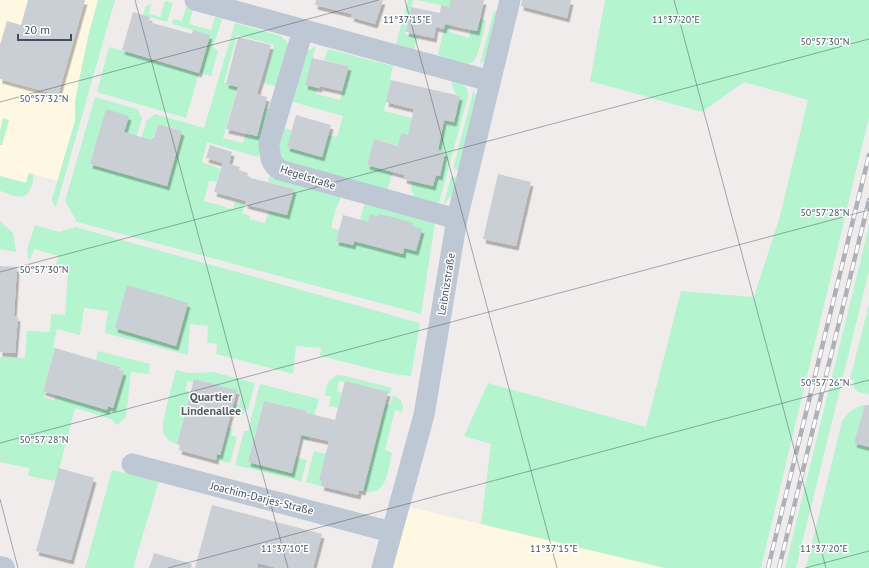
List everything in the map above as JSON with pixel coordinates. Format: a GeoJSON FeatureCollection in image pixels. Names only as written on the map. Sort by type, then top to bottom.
{"type":"FeatureCollection","features":[{"type":"Feature","properties":{"kind":"street"},"geometry":{"type":"LineString","coordinates":[[195,0],[490,81]]}},
{"type":"Feature","properties":{"kind":"street","name":"Leibnizstraße"},"geometry":{"type":"LineString","coordinates":[[382,568],[424,415],[457,219],[510,0]]}},
{"type":"Feature","properties":{"kind":"street","name":"Hegelstraße"},"geometry":{"type":"LineString","coordinates":[[303,30],[269,144],[273,165],[280,170],[457,219]]}},
{"type":"Feature","properties":{"kind":"street","name":"Joachim-Darjes-Straße"},"geometry":{"type":"LineString","coordinates":[[132,464],[392,532]]}},
{"type":"Feature","properties":{"kind":"street"},"geometry":{"type":"LineString","coordinates":[[0,567],[4,568]]}},
{"type":"Feature","properties":{"kind":"shaded area"},"geometry":{"type":"Polygon","coordinates":[[[0,0],[98,0],[88,37],[75,101],[75,121],[58,181],[29,173],[26,183],[0,176],[0,0]]]}},
{"type":"Feature","properties":{"kind":"shaded area"},"geometry":{"type":"Polygon","coordinates":[[[410,507],[665,568],[391,568],[410,507]]]}},
{"type":"Feature","properties":{"kind":"green space"},"geometry":{"type":"Polygon","coordinates":[[[98,0],[115,0],[56,207],[54,206],[52,199],[75,121],[75,101],[88,37],[98,0]]]}},
{"type":"Feature","properties":{"kind":"green space"},"geometry":{"type":"Polygon","coordinates":[[[408,0],[413,0],[405,34],[418,37],[414,49],[396,44],[408,0]]]}},
{"type":"Feature","properties":{"kind":"green space"},"geometry":{"type":"Polygon","coordinates":[[[417,0],[451,0],[455,2],[449,32],[469,38],[471,29],[477,30],[480,19],[486,20],[479,51],[474,61],[471,63],[464,63],[438,55],[449,7],[417,0]]]}},
{"type":"Feature","properties":{"kind":"green space"},"geometry":{"type":"Polygon","coordinates":[[[605,0],[869,0],[869,117],[761,568],[665,568],[481,524],[491,444],[464,436],[488,383],[646,427],[681,291],[754,297],[780,216],[808,100],[744,82],[702,112],[590,81],[605,0]]]}},
{"type":"Feature","properties":{"kind":"green space"},"geometry":{"type":"Polygon","coordinates":[[[165,1],[173,3],[167,22],[143,15],[145,7],[151,4],[149,14],[160,17],[165,1]]]}},
{"type":"Feature","properties":{"kind":"green space"},"geometry":{"type":"Polygon","coordinates":[[[186,7],[193,9],[189,24],[211,30],[215,17],[222,19],[213,47],[218,51],[211,76],[199,73],[210,35],[172,24],[173,19],[182,21],[186,7]]]}},
{"type":"Feature","properties":{"kind":"green space"},"geometry":{"type":"Polygon","coordinates":[[[494,11],[500,12],[487,58],[480,64],[494,11]]]}},
{"type":"Feature","properties":{"kind":"green space"},"geometry":{"type":"Polygon","coordinates":[[[235,23],[281,36],[287,42],[289,49],[279,87],[263,83],[274,45],[237,35],[224,83],[250,90],[249,92],[237,89],[223,138],[243,143],[246,133],[257,136],[265,108],[272,110],[258,157],[207,142],[202,162],[221,169],[217,182],[209,181],[204,201],[233,209],[235,202],[245,204],[242,213],[250,216],[249,219],[265,223],[269,211],[287,215],[294,189],[268,182],[270,174],[342,195],[335,211],[331,228],[339,230],[336,241],[353,245],[365,202],[435,223],[421,314],[77,222],[65,201],[95,97],[137,109],[142,118],[134,146],[123,142],[126,132],[124,132],[90,164],[167,186],[182,131],[158,124],[149,150],[138,147],[147,120],[155,114],[204,128],[235,23]]]}},
{"type":"Feature","properties":{"kind":"green space"},"geometry":{"type":"Polygon","coordinates":[[[316,46],[305,84],[317,88],[316,94],[340,100],[349,66],[324,60],[328,49],[393,66],[384,111],[412,118],[412,120],[441,134],[445,120],[454,122],[460,96],[456,95],[451,82],[461,84],[467,89],[468,96],[439,203],[415,199],[411,187],[415,170],[421,171],[418,183],[433,186],[436,175],[440,175],[445,153],[421,147],[401,134],[399,142],[400,146],[374,139],[367,165],[393,172],[386,193],[284,162],[280,154],[279,145],[283,128],[292,130],[287,147],[322,157],[328,135],[337,137],[343,116],[290,101],[307,51],[316,46]]]}},
{"type":"Feature","properties":{"kind":"green space"},"geometry":{"type":"Polygon","coordinates":[[[109,47],[199,73],[186,118],[97,92],[109,47]]]}},
{"type":"Feature","properties":{"kind":"green space"},"geometry":{"type":"Polygon","coordinates":[[[474,89],[476,99],[459,170],[453,168],[474,89]]]}},
{"type":"Feature","properties":{"kind":"green space"},"geometry":{"type":"Polygon","coordinates":[[[3,118],[9,120],[2,145],[0,145],[0,131],[3,118]]]}},
{"type":"Feature","properties":{"kind":"green space"},"geometry":{"type":"Polygon","coordinates":[[[29,173],[33,174],[33,180],[29,192],[26,195],[14,196],[0,191],[0,176],[26,183],[29,173]]]}},
{"type":"Feature","properties":{"kind":"green space"},"geometry":{"type":"Polygon","coordinates":[[[451,176],[457,178],[453,194],[444,204],[451,176]]]}},
{"type":"Feature","properties":{"kind":"green space"},"geometry":{"type":"Polygon","coordinates":[[[0,221],[13,233],[16,252],[0,249],[0,221]]]}},
{"type":"Feature","properties":{"kind":"green space"},"geometry":{"type":"Polygon","coordinates":[[[35,225],[59,232],[75,227],[420,323],[411,376],[393,374],[320,356],[321,348],[296,346],[293,374],[216,354],[217,344],[207,343],[208,326],[190,324],[188,355],[105,333],[108,311],[84,308],[80,335],[57,329],[53,347],[55,348],[43,390],[46,392],[44,397],[54,400],[56,395],[107,409],[108,406],[113,408],[124,371],[118,370],[119,366],[96,360],[98,351],[150,364],[149,374],[131,372],[126,417],[117,425],[111,419],[75,408],[56,481],[28,476],[29,468],[0,462],[0,357],[25,358],[27,331],[50,332],[51,314],[65,315],[68,270],[54,270],[59,256],[34,249],[29,262],[27,250],[35,225]]]}},
{"type":"Feature","properties":{"kind":"green space"},"geometry":{"type":"Polygon","coordinates":[[[869,226],[869,271],[796,568],[785,568],[869,226]]]}},
{"type":"Feature","properties":{"kind":"green space"},"geometry":{"type":"Polygon","coordinates":[[[869,304],[869,394],[858,392],[854,388],[854,380],[850,379],[869,304]]]}},
{"type":"Feature","properties":{"kind":"green space"},"geometry":{"type":"Polygon","coordinates":[[[176,370],[188,373],[213,372],[255,383],[248,410],[245,409],[243,415],[232,412],[234,404],[239,405],[241,395],[236,393],[237,390],[194,379],[193,382],[188,381],[185,391],[190,392],[177,444],[171,442],[164,435],[163,423],[176,370]]]}},
{"type":"Feature","properties":{"kind":"green space"},"geometry":{"type":"Polygon","coordinates":[[[337,375],[392,388],[390,394],[345,381],[339,381],[337,391],[342,393],[338,408],[329,406],[331,397],[325,395],[326,388],[329,381],[337,375]]]}},
{"type":"Feature","properties":{"kind":"green space"},"geometry":{"type":"Polygon","coordinates":[[[260,384],[319,399],[308,440],[301,438],[307,411],[264,401],[248,462],[291,473],[295,457],[307,460],[301,481],[235,465],[244,431],[248,431],[260,384]]]}},
{"type":"Feature","properties":{"kind":"green space"},"geometry":{"type":"Polygon","coordinates":[[[393,395],[400,399],[403,406],[402,412],[395,410],[385,450],[392,453],[385,481],[377,490],[371,492],[363,491],[385,404],[390,405],[393,395]]]}},
{"type":"Feature","properties":{"kind":"green space"},"geometry":{"type":"Polygon","coordinates":[[[862,405],[869,407],[869,568],[806,568],[842,421],[850,411],[862,405]]]}},
{"type":"Feature","properties":{"kind":"green space"},"geometry":{"type":"Polygon","coordinates":[[[228,428],[233,429],[231,435],[237,437],[230,463],[216,460],[217,454],[221,455],[228,428]]]}},
{"type":"Feature","properties":{"kind":"green space"},"geometry":{"type":"Polygon","coordinates":[[[314,451],[326,454],[319,480],[323,481],[321,486],[306,482],[314,451]]]}},
{"type":"Feature","properties":{"kind":"green space"},"geometry":{"type":"Polygon","coordinates":[[[112,470],[159,481],[133,568],[85,568],[112,470]]]}},
{"type":"Feature","properties":{"kind":"building"},"geometry":{"type":"Polygon","coordinates":[[[28,0],[85,0],[58,95],[0,79],[0,45],[7,21],[21,25],[28,0]]]}},
{"type":"Feature","properties":{"kind":"building"},"geometry":{"type":"Polygon","coordinates":[[[316,0],[383,0],[375,24],[351,17],[352,14],[315,5],[316,0]]]}},
{"type":"Feature","properties":{"kind":"building"},"geometry":{"type":"Polygon","coordinates":[[[451,0],[484,0],[477,31],[445,24],[444,29],[436,27],[434,38],[406,32],[411,7],[440,13],[441,5],[449,7],[451,0]]]}},
{"type":"Feature","properties":{"kind":"building"},"geometry":{"type":"Polygon","coordinates":[[[522,0],[571,0],[567,18],[521,6],[522,0]]]}},
{"type":"Feature","properties":{"kind":"building"},"geometry":{"type":"Polygon","coordinates":[[[133,12],[150,17],[149,22],[192,34],[193,30],[210,35],[199,73],[122,50],[133,12]]]}},
{"type":"Feature","properties":{"kind":"building"},"geometry":{"type":"Polygon","coordinates":[[[238,37],[271,45],[257,94],[267,97],[257,136],[226,129],[238,87],[226,84],[238,37]]]}},
{"type":"Feature","properties":{"kind":"building"},"geometry":{"type":"Polygon","coordinates":[[[312,58],[349,66],[342,91],[320,86],[319,88],[305,85],[312,58]]]}},
{"type":"Feature","properties":{"kind":"building"},"geometry":{"type":"Polygon","coordinates":[[[391,80],[460,96],[454,122],[444,120],[438,150],[445,152],[440,176],[436,175],[433,186],[404,179],[405,175],[367,165],[374,139],[398,146],[401,133],[408,135],[414,109],[386,102],[391,80]]]}},
{"type":"Feature","properties":{"kind":"building"},"geometry":{"type":"Polygon","coordinates":[[[106,109],[129,116],[124,132],[151,140],[154,138],[158,124],[182,131],[167,186],[90,164],[106,109]]]}},
{"type":"Feature","properties":{"kind":"building"},"geometry":{"type":"Polygon","coordinates":[[[296,115],[331,125],[322,157],[287,147],[296,115]]]}},
{"type":"Feature","properties":{"kind":"building"},"geometry":{"type":"Polygon","coordinates":[[[210,145],[232,152],[229,164],[240,167],[239,170],[248,173],[247,177],[294,189],[287,215],[245,204],[246,201],[214,192],[223,163],[206,158],[210,145]]]}},
{"type":"Feature","properties":{"kind":"building"},"geometry":{"type":"Polygon","coordinates":[[[498,174],[531,182],[516,246],[483,239],[498,174]]]}},
{"type":"Feature","properties":{"kind":"building"},"geometry":{"type":"Polygon","coordinates":[[[370,214],[379,217],[379,214],[396,218],[413,223],[412,226],[422,229],[416,251],[404,248],[403,254],[354,241],[353,245],[336,241],[343,215],[368,222],[370,214]]]}},
{"type":"Feature","properties":{"kind":"building"},"geometry":{"type":"Polygon","coordinates":[[[0,266],[17,267],[14,316],[18,317],[15,353],[0,352],[0,266]]]}},
{"type":"Feature","properties":{"kind":"building"},"geometry":{"type":"Polygon","coordinates":[[[127,285],[188,303],[176,346],[115,328],[127,285]]]}},
{"type":"Feature","properties":{"kind":"building"},"geometry":{"type":"Polygon","coordinates":[[[55,348],[120,367],[118,370],[124,371],[113,408],[108,406],[107,410],[43,391],[55,348]]]}},
{"type":"Feature","properties":{"kind":"building"},"geometry":{"type":"Polygon","coordinates":[[[194,379],[237,390],[220,455],[217,454],[216,460],[179,450],[180,445],[177,444],[194,379]]]}},
{"type":"Feature","properties":{"kind":"building"},"geometry":{"type":"Polygon","coordinates":[[[345,381],[388,392],[363,491],[359,490],[358,495],[321,486],[323,481],[319,480],[329,441],[301,435],[292,473],[248,462],[264,401],[307,411],[307,413],[335,420],[345,381]]]}},
{"type":"Feature","properties":{"kind":"building"},"geometry":{"type":"Polygon","coordinates":[[[865,405],[869,405],[869,447],[854,443],[865,405]]]}},
{"type":"Feature","properties":{"kind":"building"},"geometry":{"type":"Polygon","coordinates":[[[59,468],[94,478],[71,560],[36,551],[59,468]]]}},
{"type":"Feature","properties":{"kind":"building"},"geometry":{"type":"Polygon","coordinates":[[[212,505],[322,534],[313,568],[277,568],[258,563],[258,568],[195,568],[212,505]]]}},
{"type":"Feature","properties":{"kind":"building"},"geometry":{"type":"Polygon","coordinates":[[[154,553],[192,564],[191,568],[149,568],[154,553]]]}},
{"type":"Feature","properties":{"kind":"railway"},"geometry":{"type":"LineString","coordinates":[[768,568],[869,155]]}},
{"type":"Feature","properties":{"kind":"railway"},"geometry":{"type":"LineString","coordinates":[[779,568],[869,200]]}},
{"type":"Feature","properties":{"kind":"district","name":"Quartier Lindenallee"},"geometry":{"type":"Point","coordinates":[211,404]}}]}
